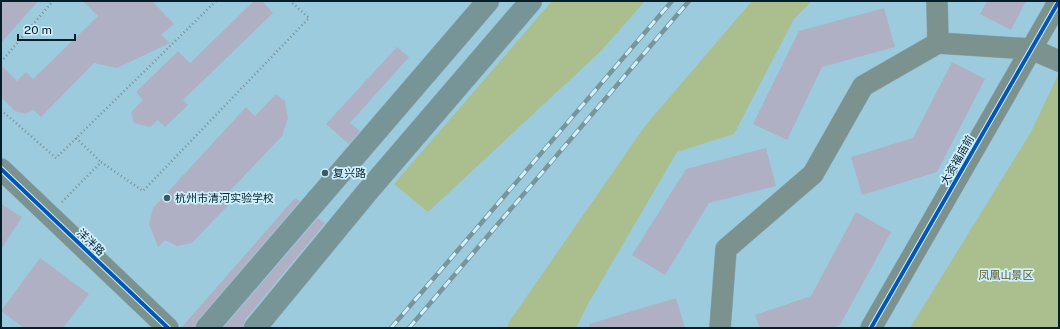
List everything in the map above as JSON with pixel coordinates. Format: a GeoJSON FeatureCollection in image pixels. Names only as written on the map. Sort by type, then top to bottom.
{"type":"FeatureCollection","features":[{"type":"Feature","properties":{"kind":"main road"},"geometry":{"type":"LineString","coordinates":[[207,328],[488,1]]}},
{"type":"Feature","properties":{"kind":"main road"},"geometry":{"type":"LineString","coordinates":[[255,328],[368,190],[531,1]]}},
{"type":"Feature","properties":{"kind":"street"},"geometry":{"type":"LineString","coordinates":[[937,1],[938,43]]}},
{"type":"Feature","properties":{"kind":"street","name":"大资福庙前"},"geometry":{"type":"LineString","coordinates":[[871,328],[1059,1]]}},
{"type":"Feature","properties":{"kind":"street"},"geometry":{"type":"LineString","coordinates":[[720,328],[726,249],[813,174],[863,86],[938,43],[1031,49],[1059,61]]}},
{"type":"Feature","properties":{"kind":"street","name":"洋泮路"},"geometry":{"type":"LineString","coordinates":[[1,169],[168,328]]}},
{"type":"Feature","properties":{"kind":"path"},"geometry":{"type":"LineString","coordinates":[[1,62],[53,1]]}},
{"type":"Feature","properties":{"kind":"path"},"geometry":{"type":"LineString","coordinates":[[1,110],[56,158],[216,1]]}},
{"type":"Feature","properties":{"kind":"path"},"geometry":{"type":"LineString","coordinates":[[76,138],[100,162],[143,191],[309,18],[290,1]]}},
{"type":"Feature","properties":{"kind":"path"},"geometry":{"type":"LineString","coordinates":[[49,215],[100,162]]}},
{"type":"Feature","properties":{"kind":"green space"},"geometry":{"type":"Polygon","coordinates":[[[552,1],[645,1],[601,51],[428,212],[394,184],[552,1]]]}},
{"type":"Feature","properties":{"kind":"green space"},"geometry":{"type":"Polygon","coordinates":[[[752,1],[812,1],[794,19],[734,134],[677,152],[588,304],[576,328],[507,328],[509,322],[645,126],[752,1]]]}},
{"type":"Feature","properties":{"kind":"green space","name":"凤凰山景区"},"geometry":{"type":"Polygon","coordinates":[[[1059,73],[1059,328],[910,328],[1031,132],[1059,73]]]}},
{"type":"Feature","properties":{"kind":"building"},"geometry":{"type":"Polygon","coordinates":[[[1,1],[38,1],[1,43],[1,1]]]}},
{"type":"Feature","properties":{"kind":"building"},"geometry":{"type":"Polygon","coordinates":[[[83,1],[152,1],[174,24],[161,35],[170,43],[117,68],[94,63],[41,117],[34,110],[25,114],[15,111],[1,97],[1,65],[17,81],[26,72],[33,79],[98,16],[83,1]]]}},
{"type":"Feature","properties":{"kind":"building"},"geometry":{"type":"Polygon","coordinates":[[[254,1],[262,1],[273,13],[183,100],[188,105],[165,127],[158,120],[150,127],[134,123],[131,112],[143,100],[136,92],[178,51],[190,63],[254,1]]]}},
{"type":"Feature","properties":{"kind":"building"},"geometry":{"type":"Polygon","coordinates":[[[987,1],[1026,1],[1011,30],[980,14],[987,1]]]}},
{"type":"Feature","properties":{"kind":"building"},"geometry":{"type":"Polygon","coordinates":[[[884,8],[895,47],[822,67],[787,140],[753,124],[799,31],[884,8]]]}},
{"type":"Feature","properties":{"kind":"building"},"geometry":{"type":"Polygon","coordinates":[[[397,47],[409,57],[350,123],[360,131],[349,144],[326,124],[397,47]]]}},
{"type":"Feature","properties":{"kind":"building"},"geometry":{"type":"Polygon","coordinates":[[[952,62],[985,79],[937,172],[862,195],[851,157],[913,138],[952,62]]]}},
{"type":"Feature","properties":{"kind":"building"},"geometry":{"type":"Polygon","coordinates":[[[276,94],[285,101],[288,118],[282,136],[226,195],[232,201],[192,243],[177,246],[165,240],[158,247],[149,224],[153,208],[246,107],[255,116],[276,94]]]}},
{"type":"Feature","properties":{"kind":"building"},"geometry":{"type":"Polygon","coordinates":[[[766,148],[776,186],[709,203],[665,275],[632,255],[686,169],[766,148]]]}},
{"type":"Feature","properties":{"kind":"building"},"geometry":{"type":"Polygon","coordinates":[[[295,198],[300,201],[198,320],[195,328],[181,328],[295,198]]]}},
{"type":"Feature","properties":{"kind":"building"},"geometry":{"type":"Polygon","coordinates":[[[1,204],[22,217],[1,249],[1,204]]]}},
{"type":"Feature","properties":{"kind":"building"},"geometry":{"type":"Polygon","coordinates":[[[856,212],[891,232],[840,325],[832,328],[760,328],[755,315],[811,296],[856,212]]]}},
{"type":"Feature","properties":{"kind":"building"},"geometry":{"type":"Polygon","coordinates":[[[318,218],[325,223],[245,320],[243,328],[223,328],[318,218]]]}},
{"type":"Feature","properties":{"kind":"building"},"geometry":{"type":"Polygon","coordinates":[[[40,258],[89,294],[63,328],[24,328],[1,311],[40,258]]]}},
{"type":"Feature","properties":{"kind":"building"},"geometry":{"type":"Polygon","coordinates":[[[676,298],[685,328],[589,328],[589,324],[676,298]]]}},
{"type":"Feature","properties":{"kind":"railway"},"geometry":{"type":"LineString","coordinates":[[391,328],[672,1]]}},
{"type":"Feature","properties":{"kind":"railway"},"geometry":{"type":"LineString","coordinates":[[409,328],[689,1]]}},
{"type":"Feature","properties":{"kind":"cycle path"},"geometry":{"type":"LineString","coordinates":[[871,328],[1059,1]]}},
{"type":"Feature","properties":{"kind":"cycle path"},"geometry":{"type":"LineString","coordinates":[[1,169],[168,328]]}},
{"type":"Feature","properties":{"kind":"place","name":"复兴路"},"geometry":{"type":"Point","coordinates":[325,173]}},
{"type":"Feature","properties":{"kind":"place","name":"杭州市清河实验学校"},"geometry":{"type":"Point","coordinates":[167,198]}}]}
